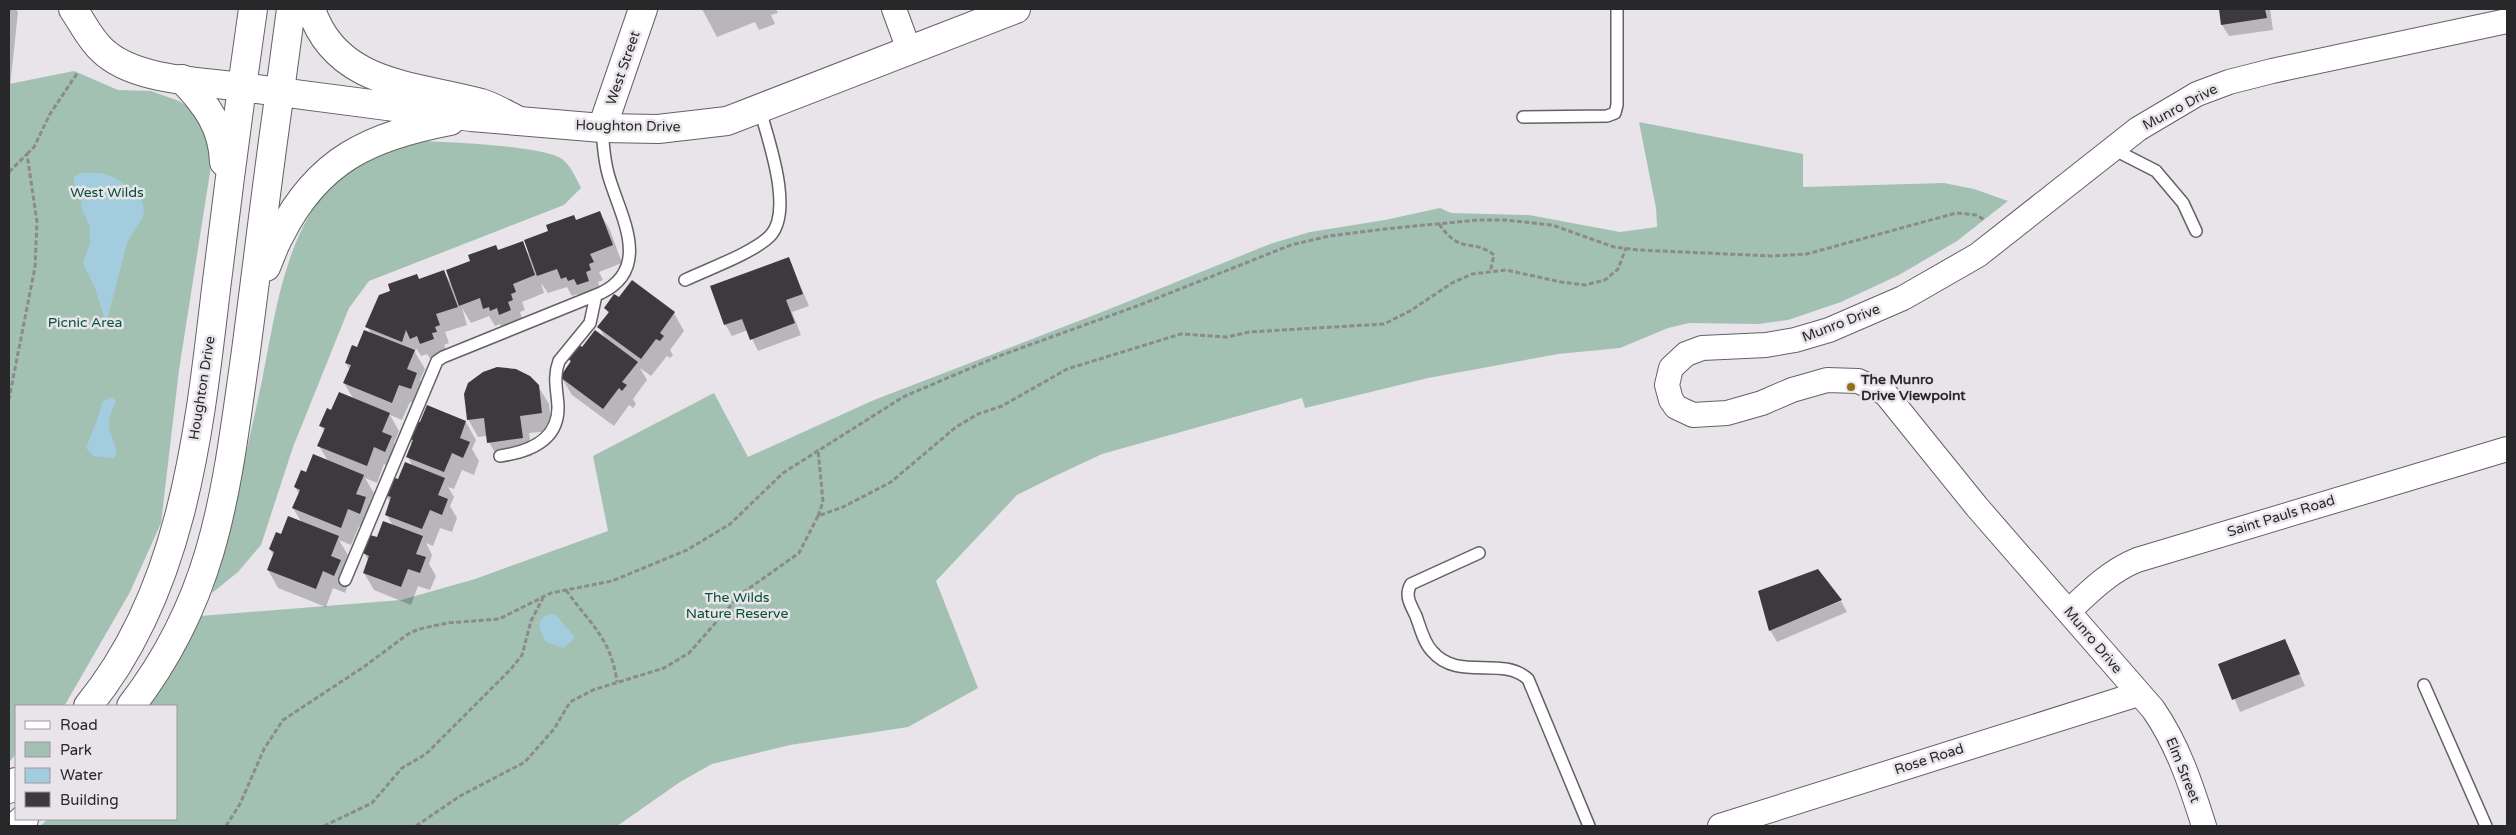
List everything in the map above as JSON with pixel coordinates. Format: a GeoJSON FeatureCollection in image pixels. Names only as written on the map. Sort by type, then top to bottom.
{"type":"FeatureCollection","features":[{"type":"Feature","properties":{"kind":"main road"},"geometry":{"type":"LineString","coordinates":[[73,9],[93,39],[110,57],[122,64],[152,74],[242,87],[253,9]]}},
{"type":"Feature","properties":{"kind":"main road"},"geometry":{"type":"LineString","coordinates":[[132,705],[174,643],[190,611],[209,560],[234,447],[291,9]]}},
{"type":"Feature","properties":{"kind":"main road"},"geometry":{"type":"LineString","coordinates":[[311,9],[317,25],[330,46],[361,71],[381,78],[484,104],[519,121]]}},
{"type":"Feature","properties":{"kind":"main road","name":"West Street"},"geometry":{"type":"LineString","coordinates":[[602,128],[644,9]]}},
{"type":"Feature","properties":{"kind":"main road","name":"Houghton Drive"},"geometry":{"type":"LineString","coordinates":[[89,705],[121,658],[148,609],[172,540],[190,467],[206,374],[226,201],[242,87],[471,117],[602,128],[658,129],[699,126],[727,121],[760,110],[1016,9]]}},
{"type":"Feature","properties":{"kind":"main road"},"geometry":{"type":"LineString","coordinates":[[182,79],[206,106],[220,132],[223,144],[226,201]]}},
{"type":"Feature","properties":{"kind":"main road"},"geometry":{"type":"LineString","coordinates":[[255,289],[279,236],[296,206],[316,181],[338,161],[362,147],[388,136],[471,117]]}},
{"type":"Feature","properties":{"kind":"street"},"geometry":{"type":"LineString","coordinates":[[894,9],[909,50]]}},
{"type":"Feature","properties":{"kind":"street","name":"Munro Drive"},"geometry":{"type":"LineString","coordinates":[[2138,694],[1977,507],[1894,402],[1876,388],[1858,381],[1827,380],[1792,390],[1738,410],[1703,416],[1684,413],[1671,400],[1667,385],[1671,368],[1677,361],[1693,351],[1713,346],[1766,345],[1812,335],[1903,298],[1978,255],[2138,129],[2198,94],[2229,82],[2507,21]]}},
{"type":"Feature","properties":{"kind":"street","name":"Saint Pauls Road"},"geometry":{"type":"LineString","coordinates":[[2068,611],[2102,579],[2124,565],[2144,557],[2507,449]]}},
{"type":"Feature","properties":{"kind":"street","name":"Rose Road"},"geometry":{"type":"LineString","coordinates":[[1720,826],[2138,694]]}},
{"type":"Feature","properties":{"kind":"street","name":"Elm Street"},"geometry":{"type":"LineString","coordinates":[[2138,694],[2162,723],[2175,746],[2188,774],[2204,826]]}},
{"type":"Feature","properties":{"kind":"lane"},"geometry":{"type":"LineString","coordinates":[[1523,117],[1607,116],[1615,113],[1617,105],[1617,9]]}},
{"type":"Feature","properties":{"kind":"lane"},"geometry":{"type":"LineString","coordinates":[[686,280],[754,247],[771,235],[779,220],[779,189],[774,159],[760,110]]}},
{"type":"Feature","properties":{"kind":"lane"},"geometry":{"type":"LineString","coordinates":[[345,580],[437,361],[443,356],[596,295],[619,280],[628,261],[629,232],[607,169],[602,128]]}},
{"type":"Feature","properties":{"kind":"lane"},"geometry":{"type":"LineString","coordinates":[[2113,149],[2156,171],[2183,202],[2196,231]]}},
{"type":"Feature","properties":{"kind":"lane"},"geometry":{"type":"LineString","coordinates":[[500,456],[536,446],[544,442],[550,433],[558,407],[554,385],[559,360],[590,322],[596,295]]}},
{"type":"Feature","properties":{"kind":"lane"},"geometry":{"type":"LineString","coordinates":[[1479,553],[1411,584],[1408,589],[1408,598],[1430,650],[1439,658],[1452,666],[1468,669],[1511,669],[1520,672],[1528,679],[1589,826]]}},
{"type":"Feature","properties":{"kind":"lane"},"geometry":{"type":"LineString","coordinates":[[2424,685],[2486,826]]}},
{"type":"Feature","properties":{"kind":"path"},"geometry":{"type":"LineString","coordinates":[[9,172],[34,147],[50,114],[78,72]]}},
{"type":"Feature","properties":{"kind":"path"},"geometry":{"type":"LineString","coordinates":[[9,399],[35,267],[37,222],[27,154]]}},
{"type":"Feature","properties":{"kind":"path"},"geometry":{"type":"LineString","coordinates":[[226,826],[240,804],[264,748],[283,720],[365,666],[408,634],[419,629],[447,623],[499,619],[543,597],[566,590],[612,581],[687,550],[730,524],[784,473],[818,449],[903,396],[998,356],[1137,306],[1291,244],[1329,236],[1439,224],[1505,220],[1552,225],[1614,247],[1664,253],[1703,252],[1772,256],[1807,254],[1956,213],[1976,215],[1985,220]]}},
{"type":"Feature","properties":{"kind":"path"},"geometry":{"type":"LineString","coordinates":[[1439,224],[1450,239],[1458,244],[1486,249],[1494,255],[1490,272]]}},
{"type":"Feature","properties":{"kind":"path"},"geometry":{"type":"LineString","coordinates":[[818,516],[843,507],[891,482],[956,427],[978,414],[1002,406],[1067,369],[1181,334],[1227,337],[1248,332],[1384,324],[1410,312],[1452,282],[1472,274],[1506,270],[1561,282],[1585,284],[1605,280],[1618,269],[1626,248]]}},
{"type":"Feature","properties":{"kind":"path"},"geometry":{"type":"LineString","coordinates":[[416,826],[460,796],[525,762],[554,729],[570,702],[593,690],[664,668],[689,653],[741,594],[799,553],[823,502],[818,449]]}},
{"type":"Feature","properties":{"kind":"path"},"geometry":{"type":"LineString","coordinates":[[566,590],[604,637],[610,650],[617,682]]}},
{"type":"Feature","properties":{"kind":"path"},"geometry":{"type":"LineString","coordinates":[[324,826],[372,803],[402,768],[426,754],[511,670],[522,655],[531,621],[543,597]]}},
{"type":"Feature","properties":{"kind":"green space","name":"West Wilds"},"geometry":{"type":"Polygon","coordinates":[[[74,71],[118,90],[151,91],[179,101],[205,119],[211,166],[179,370],[161,523],[130,592],[65,705],[15,705],[15,755],[9,762],[9,84],[74,71]]]}},
{"type":"Feature","properties":{"kind":"green space","name":"The Wilds Nature Reserve"},"geometry":{"type":"Polygon","coordinates":[[[1639,122],[1803,154],[1803,187],[1944,183],[1974,189],[2008,201],[1957,241],[1899,275],[1841,302],[1788,320],[1758,324],[1689,323],[1668,328],[1620,348],[1558,354],[1428,378],[1305,408],[1302,398],[1102,454],[1017,495],[936,581],[978,688],[908,727],[790,745],[712,764],[680,782],[617,826],[40,826],[47,820],[178,820],[178,705],[145,705],[161,684],[200,616],[401,600],[475,579],[608,531],[593,456],[714,393],[748,457],[874,400],[1107,310],[1270,244],[1310,232],[1385,220],[1440,208],[1451,213],[1529,215],[1620,232],[1657,227],[1656,208],[1639,122]]]}},
{"type":"Feature","properties":{"kind":"green space"},"geometry":{"type":"Polygon","coordinates":[[[422,141],[516,148],[552,155],[562,159],[568,165],[581,188],[564,205],[369,281],[349,308],[293,447],[261,545],[238,572],[212,593],[238,492],[284,277],[293,249],[305,223],[320,199],[347,169],[378,154],[422,141]]]}},
{"type":"Feature","properties":{"kind":"water"},"geometry":{"type":"Polygon","coordinates":[[[80,173],[100,173],[111,176],[135,191],[143,203],[144,215],[127,243],[108,316],[105,320],[95,288],[83,263],[90,243],[90,227],[82,209],[80,194],[74,183],[74,177],[80,173]]]}},
{"type":"Feature","properties":{"kind":"water"},"geometry":{"type":"Polygon","coordinates":[[[111,397],[116,401],[112,410],[109,428],[117,454],[113,458],[94,456],[86,448],[102,402],[111,397]]]}},
{"type":"Feature","properties":{"kind":"water"},"geometry":{"type":"Polygon","coordinates":[[[549,614],[555,614],[574,636],[572,641],[563,648],[546,642],[542,634],[541,620],[549,614]]]}},
{"type":"Feature","properties":{"kind":"building"},"geometry":{"type":"Polygon","coordinates":[[[2219,9],[2265,9],[2267,18],[2221,25],[2219,9]]]}},
{"type":"Feature","properties":{"kind":"building"},"geometry":{"type":"Polygon","coordinates":[[[600,211],[613,245],[590,254],[594,262],[589,264],[591,270],[586,272],[589,281],[577,285],[574,279],[568,281],[566,277],[561,279],[557,269],[537,276],[524,240],[548,231],[546,225],[574,215],[576,220],[600,211]]]}},
{"type":"Feature","properties":{"kind":"building"},"geometry":{"type":"Polygon","coordinates":[[[523,241],[535,275],[513,284],[516,292],[511,294],[513,300],[508,302],[511,310],[499,315],[497,308],[490,311],[489,307],[483,309],[480,298],[459,306],[446,270],[470,261],[468,255],[496,245],[498,250],[523,241]]]}},
{"type":"Feature","properties":{"kind":"building"},"geometry":{"type":"Polygon","coordinates":[[[789,257],[803,294],[786,300],[795,323],[750,340],[742,319],[724,325],[710,286],[789,257]]]}},
{"type":"Feature","properties":{"kind":"building"},"geometry":{"type":"Polygon","coordinates":[[[444,270],[458,307],[436,314],[440,325],[435,327],[437,332],[432,333],[434,339],[420,344],[417,336],[410,339],[406,330],[402,342],[365,327],[379,295],[390,291],[388,284],[417,274],[419,279],[444,270]]]}},
{"type":"Feature","properties":{"kind":"building"},"geometry":{"type":"Polygon","coordinates":[[[632,280],[675,312],[660,333],[664,336],[660,341],[656,339],[641,359],[597,327],[609,312],[604,308],[614,294],[619,297],[632,280]]]}},
{"type":"Feature","properties":{"kind":"building"},"geometry":{"type":"Polygon","coordinates":[[[364,330],[415,350],[407,369],[417,373],[411,389],[399,385],[392,403],[343,383],[351,365],[345,363],[352,345],[357,347],[364,330]]]}},
{"type":"Feature","properties":{"kind":"building"},"geometry":{"type":"Polygon","coordinates":[[[595,330],[638,362],[622,382],[627,385],[622,391],[619,388],[603,409],[560,377],[571,361],[567,358],[577,343],[582,347],[595,330]]]}},
{"type":"Feature","properties":{"kind":"building"},"geometry":{"type":"Polygon","coordinates":[[[497,367],[516,369],[530,376],[539,385],[542,413],[520,416],[523,438],[487,443],[484,418],[467,420],[464,394],[468,383],[483,372],[497,367]]]}},
{"type":"Feature","properties":{"kind":"building"},"geometry":{"type":"Polygon","coordinates":[[[339,392],[390,413],[382,432],[392,436],[385,452],[374,447],[367,466],[317,446],[325,428],[319,426],[327,408],[331,410],[339,392]]]}},
{"type":"Feature","properties":{"kind":"building"},"geometry":{"type":"Polygon","coordinates":[[[427,405],[466,421],[460,438],[470,442],[463,458],[452,453],[444,472],[406,457],[413,440],[407,438],[414,419],[420,422],[427,405]]]}},
{"type":"Feature","properties":{"kind":"building"},"geometry":{"type":"Polygon","coordinates":[[[313,454],[364,475],[356,494],[366,497],[360,514],[348,509],[341,528],[292,508],[300,490],[294,487],[301,470],[306,472],[313,454]]]}},
{"type":"Feature","properties":{"kind":"building"},"geometry":{"type":"Polygon","coordinates":[[[405,462],[445,478],[438,495],[448,499],[442,515],[430,510],[422,529],[385,515],[391,497],[385,495],[392,477],[398,479],[405,462]]]}},
{"type":"Feature","properties":{"kind":"building"},"geometry":{"type":"Polygon","coordinates":[[[288,516],[339,536],[331,556],[341,560],[334,576],[323,571],[316,589],[267,570],[274,552],[269,549],[276,532],[281,534],[288,516]]]}},
{"type":"Feature","properties":{"kind":"building"},"geometry":{"type":"Polygon","coordinates":[[[383,521],[423,536],[416,554],[426,557],[420,573],[408,569],[401,587],[363,573],[369,556],[363,553],[370,535],[377,537],[383,521]]]}},
{"type":"Feature","properties":{"kind":"building"},"geometry":{"type":"Polygon","coordinates":[[[1818,569],[1842,600],[1769,631],[1758,591],[1818,569]]]}},
{"type":"Feature","properties":{"kind":"building"},"geometry":{"type":"Polygon","coordinates":[[[2285,639],[2300,674],[2232,700],[2218,664],[2285,639]]]}},
{"type":"Feature","properties":{"kind":"place","name":"The Munro Drive Viewpoint"},"geometry":{"type":"Point","coordinates":[1851,387]}},
{"type":"Feature","properties":{"kind":"park label","name":"Picnic Area"},"geometry":{"type":"Point","coordinates":[85,322]}}]}
